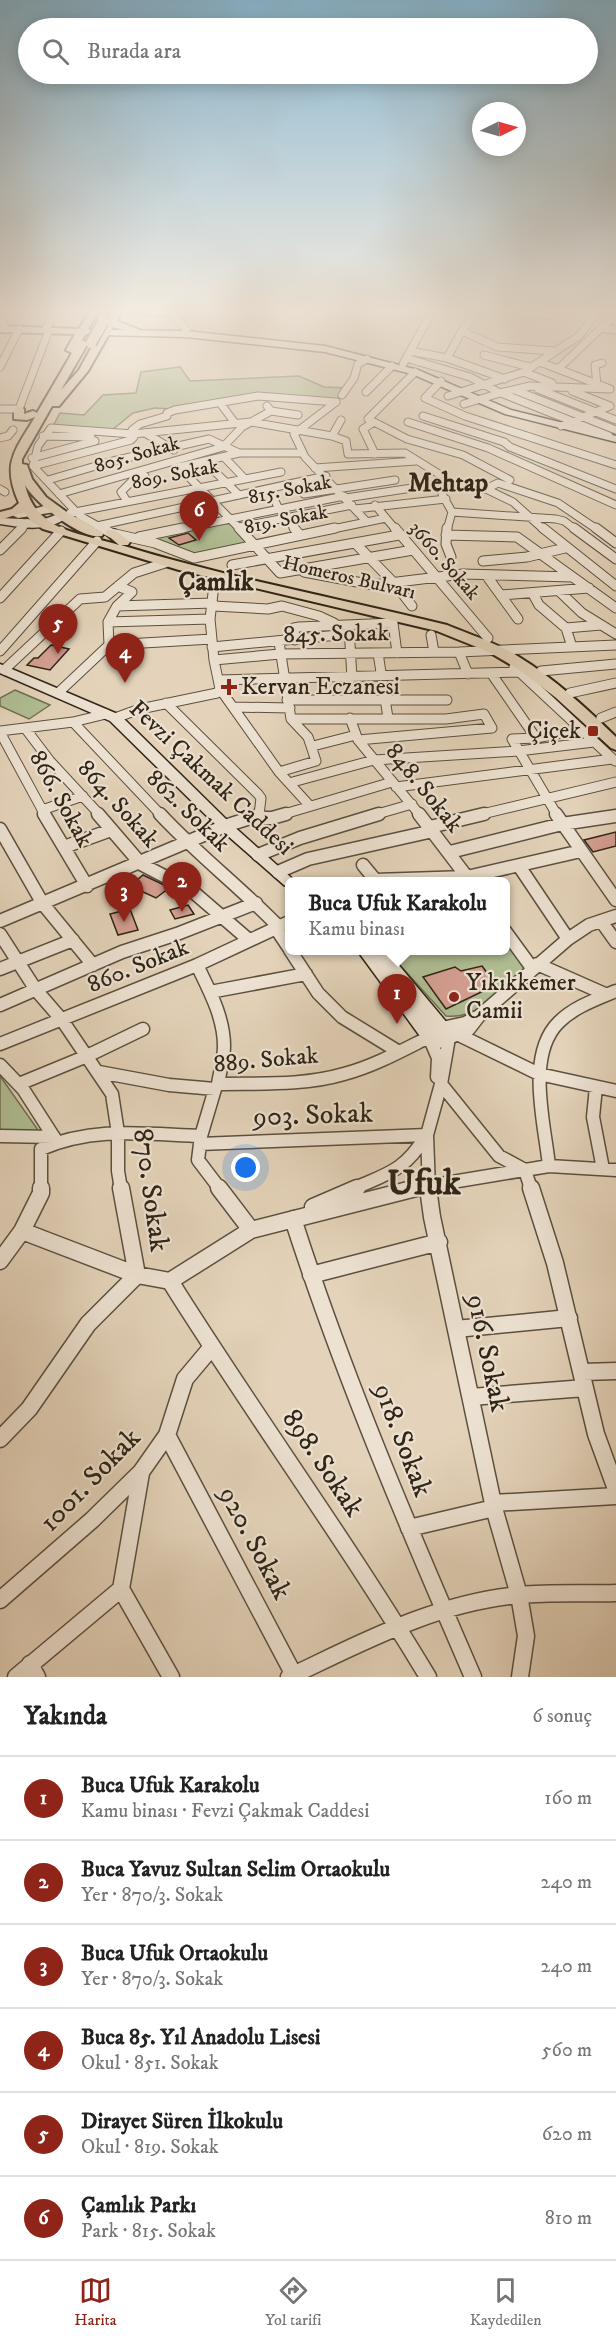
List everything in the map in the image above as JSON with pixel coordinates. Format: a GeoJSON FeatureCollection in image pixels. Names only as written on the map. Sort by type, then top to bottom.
{"type":"FeatureCollection","features":[{"type":"Feature","properties":{"kind":"main road"},"geometry":{"type":"LineString","coordinates":[[7,434],[15,421],[46,388]]}},
{"type":"Feature","properties":{"kind":"main road","name":"Homeros Bulvarı"},"geometry":{"type":"LineString","coordinates":[[60,388],[16,459],[18,480],[29,512],[61,531],[165,563],[212,570],[441,628],[499,648]]}},
{"type":"Feature","properties":{"kind":"main road","name":"Homeros Bulvarı"},"geometry":{"type":"LineString","coordinates":[[63,388],[28,448],[23,469],[28,483],[66,510],[83,527],[130,540],[212,570]]}},
{"type":"Feature","properties":{"kind":"main road"},"geometry":{"type":"LineString","coordinates":[[458,388],[508,412],[561,426],[615,436]]}},
{"type":"Feature","properties":{"kind":"main road"},"geometry":{"type":"LineString","coordinates":[[24,414],[9,464],[9,475],[29,512]]}},
{"type":"Feature","properties":{"kind":"main road"},"geometry":{"type":"LineString","coordinates":[[0,518],[16,512],[29,512],[55,521],[66,510]]}},
{"type":"Feature","properties":{"kind":"main road"},"geometry":{"type":"LineString","coordinates":[[0,518],[29,512]]}},
{"type":"Feature","properties":{"kind":"main road"},"geometry":{"type":"LineString","coordinates":[[111,533],[130,540]]}},
{"type":"Feature","properties":{"kind":"main road"},"geometry":{"type":"LineString","coordinates":[[194,558],[212,570]]}},
{"type":"Feature","properties":{"kind":"main road"},"geometry":{"type":"LineString","coordinates":[[499,648],[541,671],[616,732]]}},
{"type":"Feature","properties":{"kind":"main road"},"geometry":{"type":"LineString","coordinates":[[499,648],[579,709],[615,755]]}},
{"type":"Feature","properties":{"kind":"main road","name":"Fevzi Çakmak Caddesi"},"geometry":{"type":"LineString","coordinates":[[2,669],[110,716],[225,826],[284,877]]}},
{"type":"Feature","properties":{"kind":"main road"},"geometry":{"type":"LineString","coordinates":[[369,955],[444,1034]]}},
{"type":"Feature","properties":{"kind":"main road"},"geometry":{"type":"LineString","coordinates":[[381,955],[403,979],[444,1034]]}},
{"type":"Feature","properties":{"kind":"street"},"geometry":{"type":"LineString","coordinates":[[0,409],[24,414],[31,388]]}},
{"type":"Feature","properties":{"kind":"street"},"geometry":{"type":"LineString","coordinates":[[342,395],[347,388]]}},
{"type":"Feature","properties":{"kind":"street"},"geometry":{"type":"LineString","coordinates":[[366,392],[371,388]]}},
{"type":"Feature","properties":{"kind":"street"},"geometry":{"type":"LineString","coordinates":[[368,419],[399,388]]}},
{"type":"Feature","properties":{"kind":"street"},"geometry":{"type":"LineString","coordinates":[[434,388],[425,398],[446,408],[616,465]]}},
{"type":"Feature","properties":{"kind":"street"},"geometry":{"type":"LineString","coordinates":[[448,396],[473,388]]}},
{"type":"Feature","properties":{"kind":"street"},"geometry":{"type":"LineString","coordinates":[[490,388],[573,422],[615,436]]}},
{"type":"Feature","properties":{"kind":"street"},"geometry":{"type":"LineString","coordinates":[[464,404],[518,388]]}},
{"type":"Feature","properties":{"kind":"street"},"geometry":{"type":"LineString","coordinates":[[536,388],[616,420]]}},
{"type":"Feature","properties":{"kind":"street"},"geometry":{"type":"LineString","coordinates":[[564,388],[613,407]]}},
{"type":"Feature","properties":{"kind":"street"},"geometry":{"type":"LineString","coordinates":[[577,388],[613,391]]}},
{"type":"Feature","properties":{"kind":"street"},"geometry":{"type":"LineString","coordinates":[[514,389],[582,416],[615,436]]}},
{"type":"Feature","properties":{"kind":"street"},"geometry":{"type":"LineString","coordinates":[[258,396],[271,411]]}},
{"type":"Feature","properties":{"kind":"street"},"geometry":{"type":"LineString","coordinates":[[32,462],[130,440],[134,437],[132,430],[140,424],[167,416],[167,412],[258,396],[336,402],[294,434],[295,439],[302,453],[315,468],[337,487],[367,522]]}},
{"type":"Feature","properties":{"kind":"street"},"geometry":{"type":"LineString","coordinates":[[283,426],[317,400]]}},
{"type":"Feature","properties":{"kind":"street"},"geometry":{"type":"LineString","coordinates":[[220,403],[236,423]]}},
{"type":"Feature","properties":{"kind":"street"},"geometry":{"type":"LineString","coordinates":[[193,407],[204,426]]}},
{"type":"Feature","properties":{"kind":"street"},"geometry":{"type":"LineString","coordinates":[[561,426],[582,416],[613,407]]}},
{"type":"Feature","properties":{"kind":"street"},"geometry":{"type":"LineString","coordinates":[[446,408],[408,422],[488,448],[616,505]]}},
{"type":"Feature","properties":{"kind":"street"},"geometry":{"type":"LineString","coordinates":[[223,447],[242,427],[271,411],[298,415]]}},
{"type":"Feature","properties":{"kind":"street"},"geometry":{"type":"LineString","coordinates":[[167,416],[175,429],[175,442],[170,448]]}},
{"type":"Feature","properties":{"kind":"street"},"geometry":{"type":"LineString","coordinates":[[423,416],[504,442],[510,447],[616,489]]}},
{"type":"Feature","properties":{"kind":"street"},"geometry":{"type":"LineString","coordinates":[[332,436],[341,420]]}},
{"type":"Feature","properties":{"kind":"street"},"geometry":{"type":"LineString","coordinates":[[43,436],[133,434],[251,422],[332,436],[346,441],[348,454],[405,453],[439,474],[445,483],[486,489],[513,502],[565,548],[616,586]]}},
{"type":"Feature","properties":{"kind":"street"},"geometry":{"type":"LineString","coordinates":[[375,454],[363,429],[374,422],[407,439],[463,455],[510,480]]}},
{"type":"Feature","properties":{"kind":"street"},"geometry":{"type":"LineString","coordinates":[[32,462],[43,436],[51,428],[121,434]]}},
{"type":"Feature","properties":{"kind":"street"},"geometry":{"type":"LineString","coordinates":[[0,431],[7,434]]}},
{"type":"Feature","properties":{"kind":"street"},"geometry":{"type":"LineString","coordinates":[[146,433],[186,458],[201,463],[227,482],[239,495]]}},
{"type":"Feature","properties":{"kind":"street"},"geometry":{"type":"LineString","coordinates":[[32,462],[97,441],[97,436]]}},
{"type":"Feature","properties":{"kind":"street"},"geometry":{"type":"LineString","coordinates":[[48,480],[113,461],[209,439],[239,453],[266,456],[302,453]]}},
{"type":"Feature","properties":{"kind":"street","name":"805. Sokak"},"geometry":{"type":"LineString","coordinates":[[59,494],[223,447]]}},
{"type":"Feature","properties":{"kind":"street"},"geometry":{"type":"LineString","coordinates":[[127,501],[121,492],[134,479],[239,453]]}},
{"type":"Feature","properties":{"kind":"street"},"geometry":{"type":"LineString","coordinates":[[224,457],[244,478]]}},
{"type":"Feature","properties":{"kind":"street"},"geometry":{"type":"LineString","coordinates":[[315,468],[417,461]]}},
{"type":"Feature","properties":{"kind":"street"},"geometry":{"type":"LineString","coordinates":[[32,462],[59,494],[66,510],[111,533]]}},
{"type":"Feature","properties":{"kind":"street"},"geometry":{"type":"LineString","coordinates":[[179,467],[214,500],[268,557],[280,573],[413,550]]}},
{"type":"Feature","properties":{"kind":"street","name":"809. Sokak"},"geometry":{"type":"LineString","coordinates":[[66,510],[227,482],[278,469],[292,484]]}},
{"type":"Feature","properties":{"kind":"street"},"geometry":{"type":"LineString","coordinates":[[97,526],[326,476]]}},
{"type":"Feature","properties":{"kind":"street"},"geometry":{"type":"LineString","coordinates":[[304,494],[337,487],[395,480]]}},
{"type":"Feature","properties":{"kind":"street"},"geometry":{"type":"LineString","coordinates":[[445,483],[442,494],[452,512],[446,544],[452,557]]}},
{"type":"Feature","properties":{"kind":"street","name":"815. Sokak"},"geometry":{"type":"LineString","coordinates":[[130,540],[345,497],[445,483]]}},
{"type":"Feature","properties":{"kind":"street"},"geometry":{"type":"LineString","coordinates":[[486,489],[498,483],[558,503],[616,543]]}},
{"type":"Feature","properties":{"kind":"street"},"geometry":{"type":"LineString","coordinates":[[269,489],[279,509],[300,535]]}},
{"type":"Feature","properties":{"kind":"street"},"geometry":{"type":"LineString","coordinates":[[239,527],[353,507],[446,499]]}},
{"type":"Feature","properties":{"kind":"street","name":"3660. Sokak"},"geometry":{"type":"LineString","coordinates":[[375,505],[434,577],[518,672],[594,742],[615,755]]}},
{"type":"Feature","properties":{"kind":"street"},"geometry":{"type":"LineString","coordinates":[[0,550],[29,512]]}},
{"type":"Feature","properties":{"kind":"street"},"geometry":{"type":"LineString","coordinates":[[452,512],[530,516],[564,521],[616,559]]}},
{"type":"Feature","properties":{"kind":"street","name":"819. Sokak"},"geometry":{"type":"LineString","coordinates":[[194,558],[386,518]]}},
{"type":"Feature","properties":{"kind":"street"},"geometry":{"type":"LineString","coordinates":[[0,598],[61,531]]}},
{"type":"Feature","properties":{"kind":"street"},"geometry":{"type":"LineString","coordinates":[[232,565],[399,535]]}},
{"type":"Feature","properties":{"kind":"street"},"geometry":{"type":"LineString","coordinates":[[446,535],[517,537],[616,608]]}},
{"type":"Feature","properties":{"kind":"street"},"geometry":{"type":"LineString","coordinates":[[130,540],[194,558]]}},
{"type":"Feature","properties":{"kind":"street"},"geometry":{"type":"LineString","coordinates":[[0,651],[97,541]]}},
{"type":"Feature","properties":{"kind":"street"},"geometry":{"type":"LineString","coordinates":[[355,543],[395,584],[412,606]]}},
{"type":"Feature","properties":{"kind":"street"},"geometry":{"type":"LineString","coordinates":[[483,561],[539,554],[565,548]]}},
{"type":"Feature","properties":{"kind":"street"},"geometry":{"type":"LineString","coordinates":[[2,669],[80,599],[105,597],[134,573],[165,563]]}},
{"type":"Feature","properties":{"kind":"street"},"geometry":{"type":"LineString","coordinates":[[212,570],[213,604],[210,619],[219,685],[279,772],[310,806]]}},
{"type":"Feature","properties":{"kind":"street"},"geometry":{"type":"LineString","coordinates":[[296,571],[373,585],[395,584],[434,577],[486,575],[572,577]]}},
{"type":"Feature","properties":{"kind":"street"},"geometry":{"type":"LineString","coordinates":[[486,575],[518,619]]}},
{"type":"Feature","properties":{"kind":"street"},"geometry":{"type":"LineString","coordinates":[[350,591],[358,583]]}},
{"type":"Feature","properties":{"kind":"street"},"geometry":{"type":"LineString","coordinates":[[109,645],[108,622],[117,606],[132,592],[118,586]]}},
{"type":"Feature","properties":{"kind":"street"},"geometry":{"type":"LineString","coordinates":[[501,595],[589,588]]}},
{"type":"Feature","properties":{"kind":"street"},"geometry":{"type":"LineString","coordinates":[[560,592],[570,604],[616,634]]}},
{"type":"Feature","properties":{"kind":"street"},"geometry":{"type":"LineString","coordinates":[[534,594],[539,605],[566,628],[572,647]]}},
{"type":"Feature","properties":{"kind":"street"},"geometry":{"type":"LineString","coordinates":[[117,606],[213,604],[268,609],[282,606],[319,616],[349,629]]}},
{"type":"Feature","properties":{"kind":"street"},"geometry":{"type":"LineString","coordinates":[[108,622],[210,619]]}},
{"type":"Feature","properties":{"kind":"street"},"geometry":{"type":"LineString","coordinates":[[58,693],[109,645],[279,642],[393,623],[397,653]]}},
{"type":"Feature","properties":{"kind":"street"},"geometry":{"type":"LineString","coordinates":[[295,640],[294,628],[337,625]]}},
{"type":"Feature","properties":{"kind":"street"},"geometry":{"type":"LineString","coordinates":[[566,628],[601,625]]}},
{"type":"Feature","properties":{"kind":"street"},"geometry":{"type":"LineString","coordinates":[[434,652],[441,628]]}},
{"type":"Feature","properties":{"kind":"street"},"geometry":{"type":"LineString","coordinates":[[349,629],[352,678]]}},
{"type":"Feature","properties":{"kind":"street"},"geometry":{"type":"LineString","coordinates":[[279,642],[289,709],[313,746],[316,761],[279,772]]}},
{"type":"Feature","properties":{"kind":"street","name":"845. Sokak"},"geometry":{"type":"LineString","coordinates":[[214,660],[280,654],[459,652],[499,648],[616,645]]}},
{"type":"Feature","properties":{"kind":"street"},"geometry":{"type":"LineString","coordinates":[[459,652],[468,674]]}},
{"type":"Feature","properties":{"kind":"street"},"geometry":{"type":"LineString","coordinates":[[378,653],[388,718]]}},
{"type":"Feature","properties":{"kind":"street"},"geometry":{"type":"LineString","coordinates":[[541,671],[614,666]]}},
{"type":"Feature","properties":{"kind":"street"},"geometry":{"type":"LineString","coordinates":[[219,685],[284,679],[518,672]]}},
{"type":"Feature","properties":{"kind":"street"},"geometry":{"type":"LineString","coordinates":[[491,673],[536,738]]}},
{"type":"Feature","properties":{"kind":"street"},"geometry":{"type":"LineString","coordinates":[[570,693],[616,683]]}},
{"type":"Feature","properties":{"kind":"street"},"geometry":{"type":"LineString","coordinates":[[0,731],[110,716],[217,693],[219,685]]}},
{"type":"Feature","properties":{"kind":"street"},"geometry":{"type":"LineString","coordinates":[[289,709],[384,700],[447,700]]}},
{"type":"Feature","properties":{"kind":"street"},"geometry":{"type":"LineString","coordinates":[[166,703],[258,794],[261,798],[259,817]]}},
{"type":"Feature","properties":{"kind":"street"},"geometry":{"type":"LineString","coordinates":[[233,707],[289,709],[350,718],[446,719],[484,714],[492,728],[357,738],[313,746]]}},
{"type":"Feature","properties":{"kind":"street"},"geometry":{"type":"LineString","coordinates":[[601,718],[616,712]]}},
{"type":"Feature","properties":{"kind":"street","name":"848. Sokak"},"geometry":{"type":"LineString","coordinates":[[350,718],[357,738],[450,852],[467,877]]}},
{"type":"Feature","properties":{"kind":"street","name":"862. Sokak"},"geometry":{"type":"LineString","coordinates":[[73,722],[187,843],[281,925]]}},
{"type":"Feature","properties":{"kind":"street","name":"864. Sokak"},"geometry":{"type":"LineString","coordinates":[[25,728],[50,761],[141,864],[191,890],[223,915],[249,940]]}},
{"type":"Feature","properties":{"kind":"street"},"geometry":{"type":"LineString","coordinates":[[581,729],[536,738],[512,739],[562,824],[616,900]]}},
{"type":"Feature","properties":{"kind":"street","name":"866. Sokak"},"geometry":{"type":"LineString","coordinates":[[0,731],[42,810],[87,886]]}},
{"type":"Feature","properties":{"kind":"street"},"geometry":{"type":"LineString","coordinates":[[289,783],[374,760],[518,751],[594,742]]}},
{"type":"Feature","properties":{"kind":"street"},"geometry":{"type":"LineString","coordinates":[[0,921],[141,864],[225,826],[250,818],[272,818],[394,785],[530,770],[615,755]]}},
{"type":"Feature","properties":{"kind":"street"},"geometry":{"type":"LineString","coordinates":[[284,877],[308,859],[431,829],[546,797],[616,782]]}},
{"type":"Feature","properties":{"kind":"street"},"geometry":{"type":"LineString","coordinates":[[42,810],[83,796]]}},
{"type":"Feature","properties":{"kind":"street"},"geometry":{"type":"LineString","coordinates":[[258,855],[300,838],[412,804]]}},
{"type":"Feature","properties":{"kind":"street"},"geometry":{"type":"LineString","coordinates":[[450,852],[562,824],[616,816]]}},
{"type":"Feature","properties":{"kind":"street"},"geometry":{"type":"LineString","coordinates":[[0,829],[43,904],[93,965]]}},
{"type":"Feature","properties":{"kind":"street"},"geometry":{"type":"LineString","coordinates":[[64,847],[111,830]]}},
{"type":"Feature","properties":{"kind":"street"},"geometry":{"type":"LineString","coordinates":[[480,877],[581,851]]}},
{"type":"Feature","properties":{"kind":"street"},"geometry":{"type":"LineString","coordinates":[[363,865],[373,877]]}},
{"type":"Feature","properties":{"kind":"street"},"geometry":{"type":"LineString","coordinates":[[519,866],[568,939]]}},
{"type":"Feature","properties":{"kind":"street"},"geometry":{"type":"LineString","coordinates":[[0,1005],[122,952],[177,934],[256,903]]}},
{"type":"Feature","properties":{"kind":"street","name":"889. Sokak"},"geometry":{"type":"LineString","coordinates":[[99,1072],[169,1085],[217,1087],[320,1079],[361,1069],[444,1034],[469,1029],[479,1016],[568,939],[589,925],[616,916]]}},
{"type":"Feature","properties":{"kind":"street"},"geometry":{"type":"LineString","coordinates":[[602,921],[616,942]]}},
{"type":"Feature","properties":{"kind":"street","name":"860. Sokak"},"geometry":{"type":"LineString","coordinates":[[0,1044],[197,966],[281,925]]}},
{"type":"Feature","properties":{"kind":"street","name":"870. Sokak"},"geometry":{"type":"LineString","coordinates":[[0,934],[17,963],[36,990],[62,1020],[112,1094],[118,1133],[118,1171],[137,1275],[88,1324],[28,1408],[0,1439]]}},
{"type":"Feature","properties":{"kind":"street"},"geometry":{"type":"LineString","coordinates":[[510,937],[535,966],[611,992]]}},
{"type":"Feature","properties":{"kind":"street"},"geometry":{"type":"LineString","coordinates":[[0,969],[73,940]]}},
{"type":"Feature","properties":{"kind":"street","name":"862. Sokak"},"geometry":{"type":"LineString","coordinates":[[294,955],[318,993],[342,1017],[399,1052]]}},
{"type":"Feature","properties":{"kind":"street"},"geometry":{"type":"LineString","coordinates":[[197,966],[210,992],[225,1042],[217,1087],[201,1140],[198,1160],[251,1230]]}},
{"type":"Feature","properties":{"kind":"street"},"geometry":{"type":"LineString","coordinates":[[210,992],[306,974]]}},
{"type":"Feature","properties":{"kind":"street"},"geometry":{"type":"LineString","coordinates":[[549,1166],[539,1074],[541,1053],[558,1023],[611,992]]}},
{"type":"Feature","properties":{"kind":"street"},"geometry":{"type":"LineString","coordinates":[[19,1084],[87,1056],[143,1029]]}},
{"type":"Feature","properties":{"kind":"street"},"geometry":{"type":"LineString","coordinates":[[268,1226],[399,1169],[417,1150],[427,1135],[436,1089],[438,1058],[444,1034],[539,1074],[616,1091]]}},
{"type":"Feature","properties":{"kind":"street","name":"916. Sokak"},"geometry":{"type":"LineString","coordinates":[[444,1034],[441,1084],[427,1135],[428,1185],[494,1505],[519,1595],[526,1636],[520,1677]]}},
{"type":"Feature","properties":{"kind":"street"},"geometry":{"type":"LineString","coordinates":[[0,1065],[19,1084],[55,1139],[40,1149],[41,1192],[22,1231],[0,1261]]}},
{"type":"Feature","properties":{"kind":"street"},"geometry":{"type":"LineString","coordinates":[[441,1084],[499,1156],[525,1170],[555,1263],[583,1372],[596,1434],[616,1489]]}},
{"type":"Feature","properties":{"kind":"street"},"geometry":{"type":"LineString","coordinates":[[22,1231],[137,1275],[170,1281],[251,1230],[293,1219],[428,1185],[549,1166],[610,1170],[593,1117],[596,1087]]}},
{"type":"Feature","properties":{"kind":"street","name":"903. Sokak"},"geometry":{"type":"LineString","coordinates":[[0,1136],[55,1139],[102,1132],[201,1140],[427,1135]]}},
{"type":"Feature","properties":{"kind":"street","name":"918. Sokak"},"geometry":{"type":"LineString","coordinates":[[293,1219],[311,1275],[410,1528],[473,1677]]}},
{"type":"Feature","properties":{"kind":"street"},"geometry":{"type":"LineString","coordinates":[[311,1275],[439,1242]]}},
{"type":"Feature","properties":{"kind":"street","name":"898. Sokak"},"geometry":{"type":"LineString","coordinates":[[170,1281],[211,1348],[328,1517],[398,1625],[428,1677]]}},
{"type":"Feature","properties":{"kind":"street"},"geometry":{"type":"LineString","coordinates":[[456,1329],[569,1318]]}},
{"type":"Feature","properties":{"kind":"street","name":"1001. Sokak"},"geometry":{"type":"LineString","coordinates":[[0,1600],[92,1520],[141,1472],[168,1435],[185,1380],[211,1348]]}},
{"type":"Feature","properties":{"kind":"street"},"geometry":{"type":"LineString","coordinates":[[583,1372],[616,1371]]}},
{"type":"Feature","properties":{"kind":"street"},"geometry":{"type":"LineString","coordinates":[[471,1397],[585,1388]]}},
{"type":"Feature","properties":{"kind":"street","name":"920. Sokak"},"geometry":{"type":"LineString","coordinates":[[168,1435],[292,1676]]}},
{"type":"Feature","properties":{"kind":"street"},"geometry":{"type":"LineString","coordinates":[[16,1677],[33,1671],[121,1589],[141,1472]]}},
{"type":"Feature","properties":{"kind":"street"},"geometry":{"type":"LineString","coordinates":[[410,1528],[444,1518],[459,1518],[494,1505],[616,1496]]}},
{"type":"Feature","properties":{"kind":"street"},"geometry":{"type":"LineString","coordinates":[[121,1589],[171,1677]]}},
{"type":"Feature","properties":{"kind":"street"},"geometry":{"type":"LineString","coordinates":[[292,1676],[398,1625],[443,1610],[519,1595],[616,1593]]}},
{"type":"Feature","properties":{"kind":"green space"},"geometry":{"type":"Polygon","coordinates":[[[137,388],[346,388],[335,401],[258,395],[171,409],[155,408],[133,413],[112,430],[53,426],[60,413],[84,415],[103,395],[136,393],[137,388]]]}},
{"type":"Feature","properties":{"kind":"green space"},"geometry":{"type":"Polygon","coordinates":[[[231,518],[255,544],[194,558],[136,538],[231,518]]]}},
{"type":"Feature","properties":{"kind":"green space"},"geometry":{"type":"Polygon","coordinates":[[[15,690],[50,705],[29,719],[0,706],[0,698],[15,690]]]}},
{"type":"Feature","properties":{"kind":"green space"},"geometry":{"type":"Polygon","coordinates":[[[510,947],[526,968],[480,1008],[458,1016],[446,1016],[391,955],[510,955],[510,947]]]}},
{"type":"Feature","properties":{"kind":"green space"},"geometry":{"type":"Polygon","coordinates":[[[0,1076],[38,1130],[30,1133],[0,1132],[0,1076]]]}},
{"type":"Feature","properties":{"kind":"building"},"geometry":{"type":"Polygon","coordinates":[[[188,533],[196,540],[179,545],[169,538],[188,533]]]}},
{"type":"Feature","properties":{"kind":"building"},"geometry":{"type":"Polygon","coordinates":[[[51,645],[69,649],[50,670],[27,665],[34,658],[38,658],[51,645]]]}},
{"type":"Feature","properties":{"kind":"building"},"geometry":{"type":"Polygon","coordinates":[[[616,832],[616,846],[593,852],[584,840],[616,832]]]}},
{"type":"Feature","properties":{"kind":"building"},"geometry":{"type":"Polygon","coordinates":[[[143,875],[169,888],[156,898],[130,886],[143,875]]]}},
{"type":"Feature","properties":{"kind":"building"},"geometry":{"type":"Polygon","coordinates":[[[188,905],[194,914],[175,919],[170,910],[188,905]]]}},
{"type":"Feature","properties":{"kind":"building"},"geometry":{"type":"Polygon","coordinates":[[[130,909],[138,930],[118,935],[110,914],[130,909]]]}},
{"type":"Feature","properties":{"kind":"building","name":"Yıkıkkemer Camii"},"geometry":{"type":"Polygon","coordinates":[[[482,966],[496,985],[446,1009],[423,977],[455,967],[461,971],[482,966]]]}},
{"type":"Feature","properties":{"kind":"place","name":"Çamlık Parkı"},"geometry":{"type":"Point","coordinates":[199,541]}},
{"type":"Feature","properties":{"kind":"place","name":"Dirayet Süren İlkokulu"},"geometry":{"type":"Point","coordinates":[58,654]}},
{"type":"Feature","properties":{"kind":"place","name":"Buca 85. Yıl Anadolu Lisesi"},"geometry":{"type":"Point","coordinates":[125,683]}},
{"type":"Feature","properties":{"kind":"place","name":"Kervan Eczanesi"},"geometry":{"type":"Point","coordinates":[229,687]}},
{"type":"Feature","properties":{"kind":"place","name":"Çiçek"},"geometry":{"type":"Point","coordinates":[593,731]}},
{"type":"Feature","properties":{"kind":"place","name":"Buca Yavuz Sultan Selim Ortaokulu"},"geometry":{"type":"Point","coordinates":[182,912]}},
{"type":"Feature","properties":{"kind":"place","name":"Buca Ufuk Ortaokulu"},"geometry":{"type":"Point","coordinates":[124,922]}},
{"type":"Feature","properties":{"kind":"place","name":"Yıkıkkemer Camii"},"geometry":{"type":"Point","coordinates":[454,997]}},
{"type":"Feature","properties":{"kind":"place","name":"Buca Ufuk Karakolu"},"geometry":{"type":"Point","coordinates":[397,1024]}},
{"type":"Feature","properties":{"kind":"district","name":"Mehtap"},"geometry":{"type":"Point","coordinates":[448,483]}},
{"type":"Feature","properties":{"kind":"district","name":"Çamlık"},"geometry":{"type":"Point","coordinates":[216,582]}},
{"type":"Feature","properties":{"kind":"district","name":"Ufuk"},"geometry":{"type":"Point","coordinates":[424,1183]}}]}
